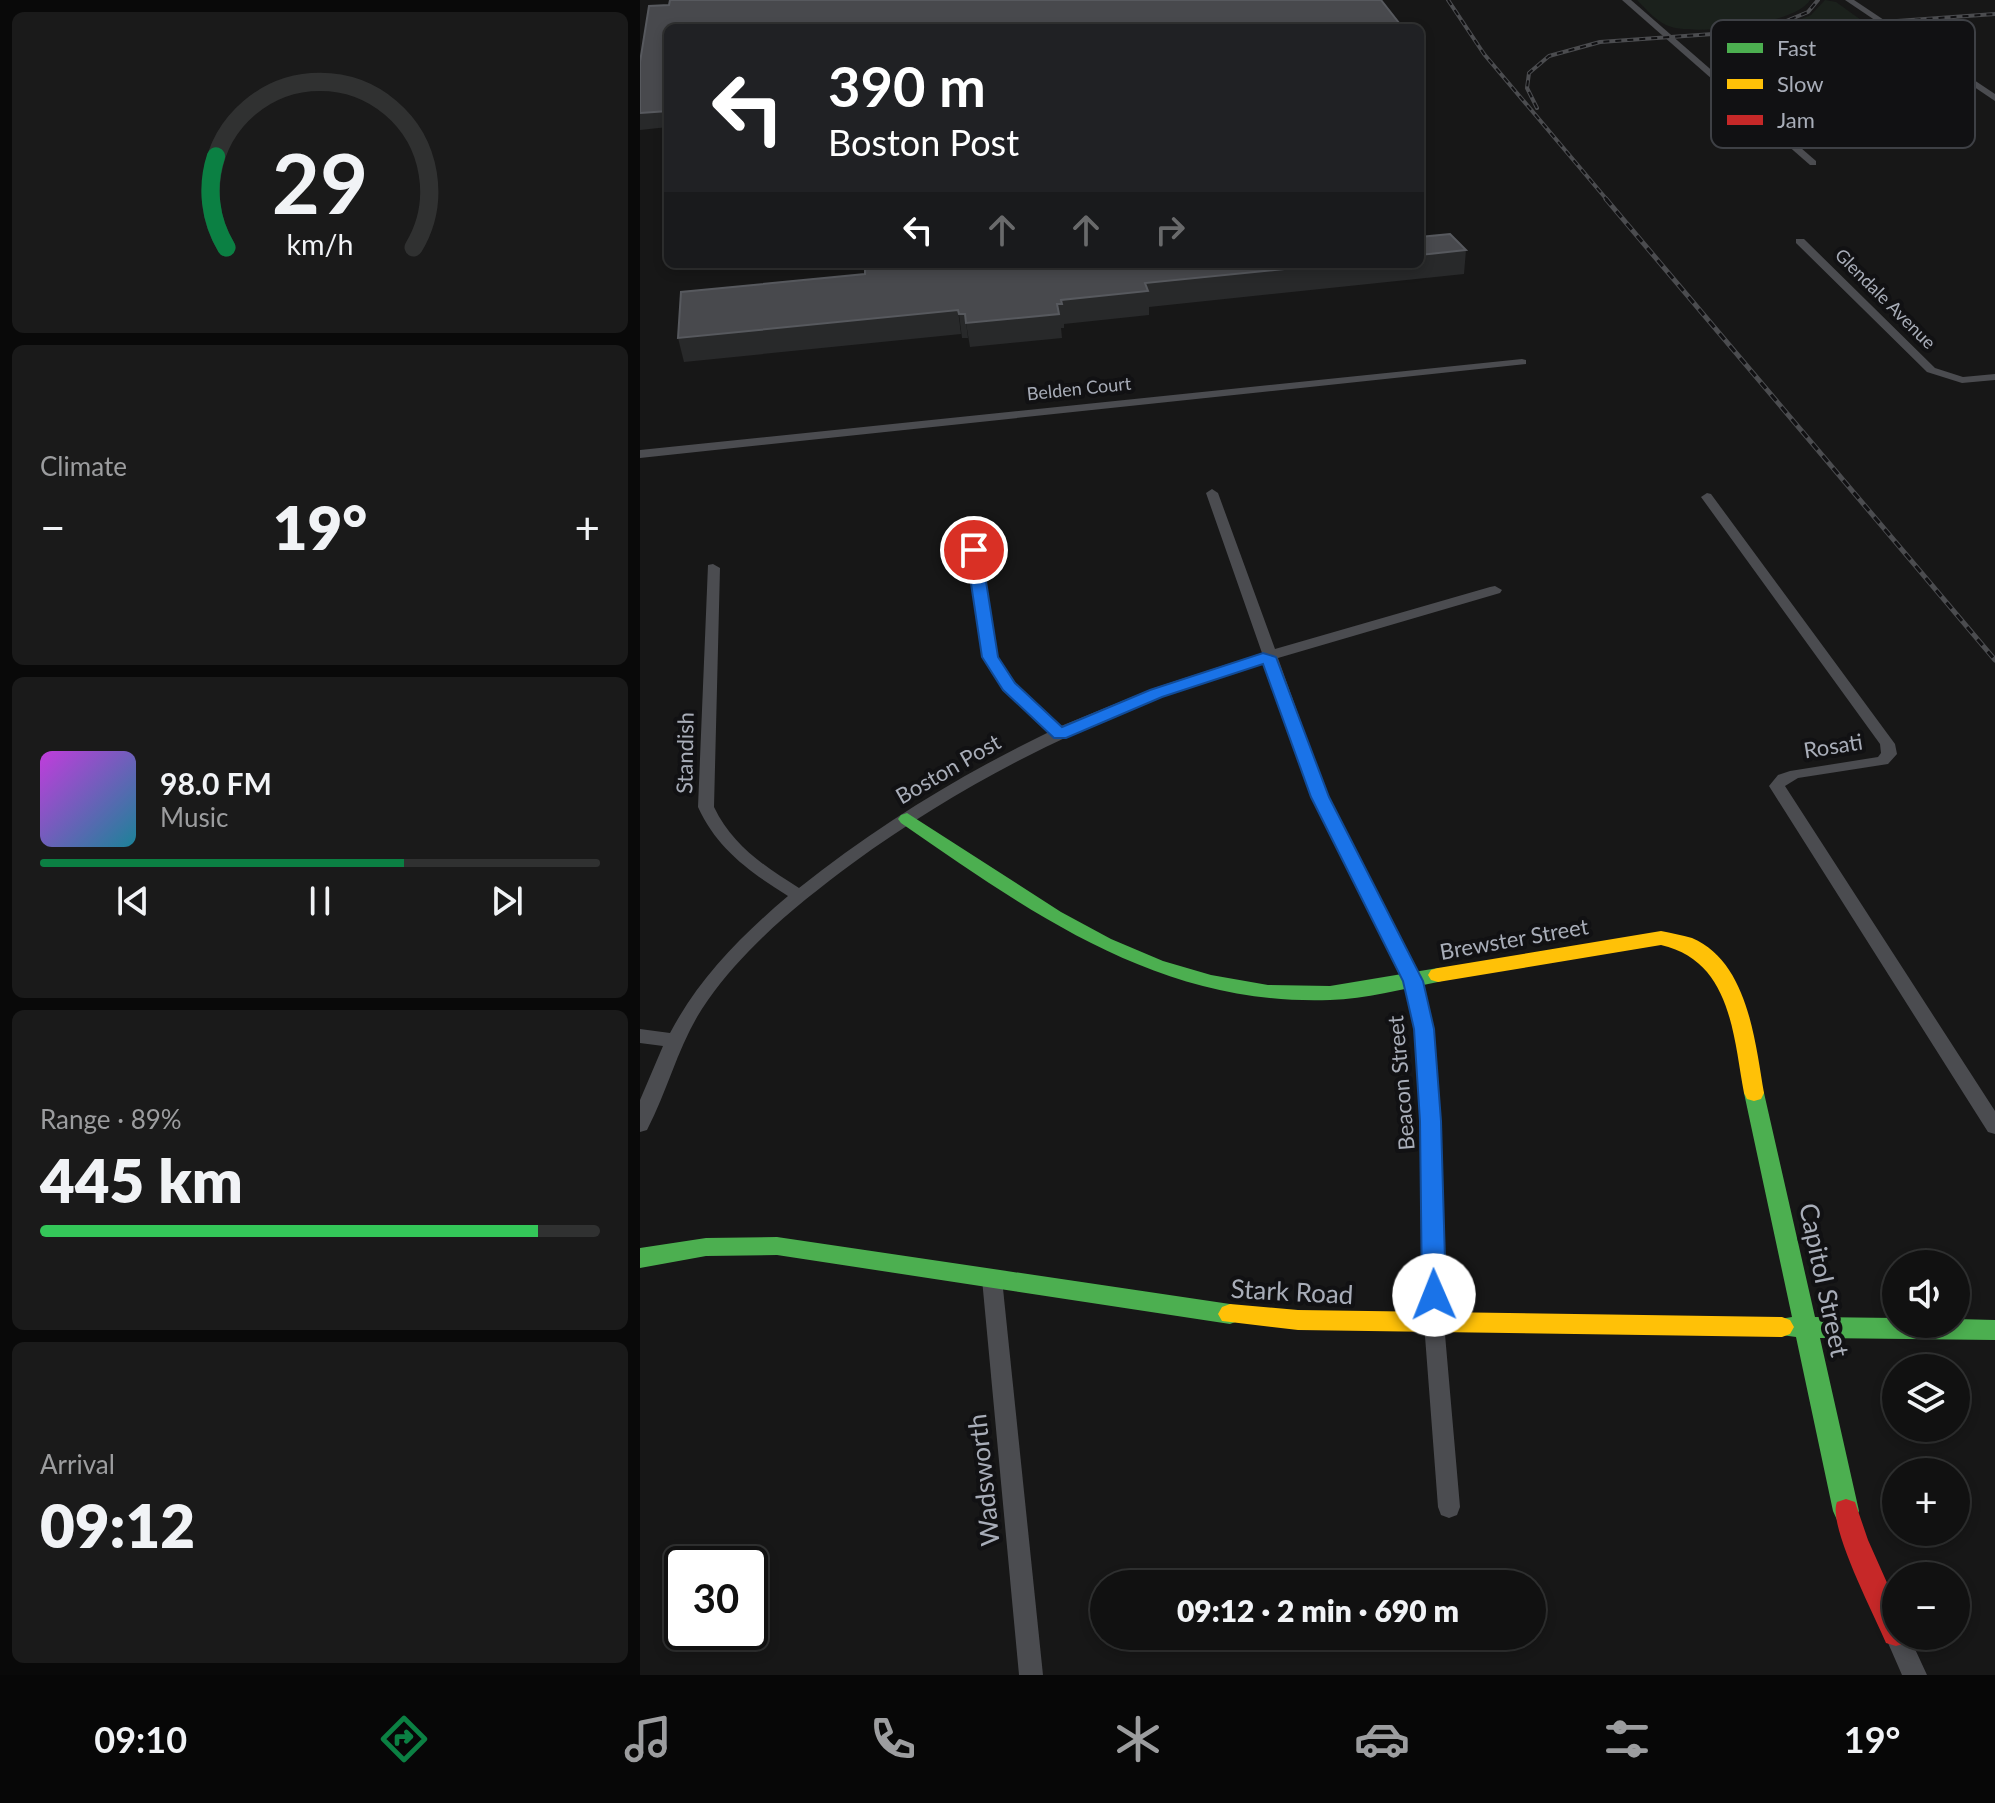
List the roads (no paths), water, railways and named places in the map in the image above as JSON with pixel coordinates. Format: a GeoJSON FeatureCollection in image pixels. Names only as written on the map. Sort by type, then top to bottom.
{"type":"FeatureCollection","features":[{"type":"Feature","properties":{"kind":"street"},"geometry":{"type":"LineString","coordinates":[[1626,0],[1711,74]]}},
{"type":"Feature","properties":{"kind":"street"},"geometry":{"type":"LineString","coordinates":[[1849,0],[1879,20]]}},
{"type":"Feature","properties":{"kind":"street"},"geometry":{"type":"LineString","coordinates":[[1975,85],[1995,98]]}},
{"type":"Feature","properties":{"kind":"street"},"geometry":{"type":"LineString","coordinates":[[1796,148],[1813,163]]}},
{"type":"Feature","properties":{"kind":"street","name":"Glendale Avenue"},"geometry":{"type":"LineString","coordinates":[[1800,241],[1931,370],[1947,378],[1995,377]]}},
{"type":"Feature","properties":{"kind":"street","name":"Belden Court"},"geometry":{"type":"LineString","coordinates":[[640,454],[1522,362]]}},
{"type":"Feature","properties":{"kind":"street","name":"Beacon Street"},"geometry":{"type":"LineString","coordinates":[[1212,493],[1320,797],[1413,981],[1424,1029],[1430,1121],[1434,1323],[1449,1507]]}},
{"type":"Feature","properties":{"kind":"street","name":"Rosati"},"geometry":{"type":"LineString","coordinates":[[1707,497],[1887,744],[1889,754],[1883,761],[1795,774],[1783,779],[1777,786],[1995,1127]]}},
{"type":"Feature","properties":{"kind":"street"},"geometry":{"type":"LineString","coordinates":[[970,520],[990,657],[1009,687],[1060,734]]}},
{"type":"Feature","properties":{"kind":"street","name":"Standish"},"geometry":{"type":"LineString","coordinates":[[713,568],[706,807],[715,828],[731,848],[800,896]]}},
{"type":"Feature","properties":{"kind":"street","name":"Boston Post"},"geometry":{"type":"LineString","coordinates":[[640,1125],[677,1041],[701,996],[738,953],[800,896],[857,851],[907,819],[975,777],[1060,734],[1156,693],[1495,590]]}},
{"type":"Feature","properties":{"kind":"street","name":"Brewster Street"},"geometry":{"type":"LineString","coordinates":[[907,819],[1087,940],[1155,970],[1221,987],[1280,994],[1332,993],[1661,938],[1695,944]]}},
{"type":"Feature","properties":{"kind":"street","name":"Capitol Street"},"geometry":{"type":"LineString","coordinates":[[1695,944],[1716,962],[1736,1008],[1845,1508],[1855,1542],[1882,1602]]}},
{"type":"Feature","properties":{"kind":"street"},"geometry":{"type":"LineString","coordinates":[[640,1036],[677,1041]]}},
{"type":"Feature","properties":{"kind":"street","name":"Stark Road"},"geometry":{"type":"LineString","coordinates":[[640,1258],[706,1247],[777,1246],[1232,1316],[1434,1323],[1995,1330]]}},
{"type":"Feature","properties":{"kind":"street","name":"Wadsworth"},"geometry":{"type":"LineString","coordinates":[[992,1279],[1031,1675]]}},
{"type":"Feature","properties":{"kind":"street","name":"Capitol Street"},"geometry":{"type":"LineString","coordinates":[[1904,1650],[1915,1675]]}},
{"type":"Feature","properties":{"kind":"railway"},"geometry":{"type":"LineString","coordinates":[[1448,0],[1484,54],[1608,201]]}},
{"type":"Feature","properties":{"kind":"railway"},"geometry":{"type":"LineString","coordinates":[[1789,20],[1808,12],[1818,0]]}},
{"type":"Feature","properties":{"kind":"railway"},"geometry":{"type":"LineString","coordinates":[[1910,20],[1995,14]]}},
{"type":"Feature","properties":{"kind":"railway"},"geometry":{"type":"LineString","coordinates":[[1537,108],[1527,88],[1529,73],[1549,56],[1600,42],[1711,34]]}},
{"type":"Feature","properties":{"kind":"railway"},"geometry":{"type":"LineString","coordinates":[[1606,199],[1995,660]]}}]}
